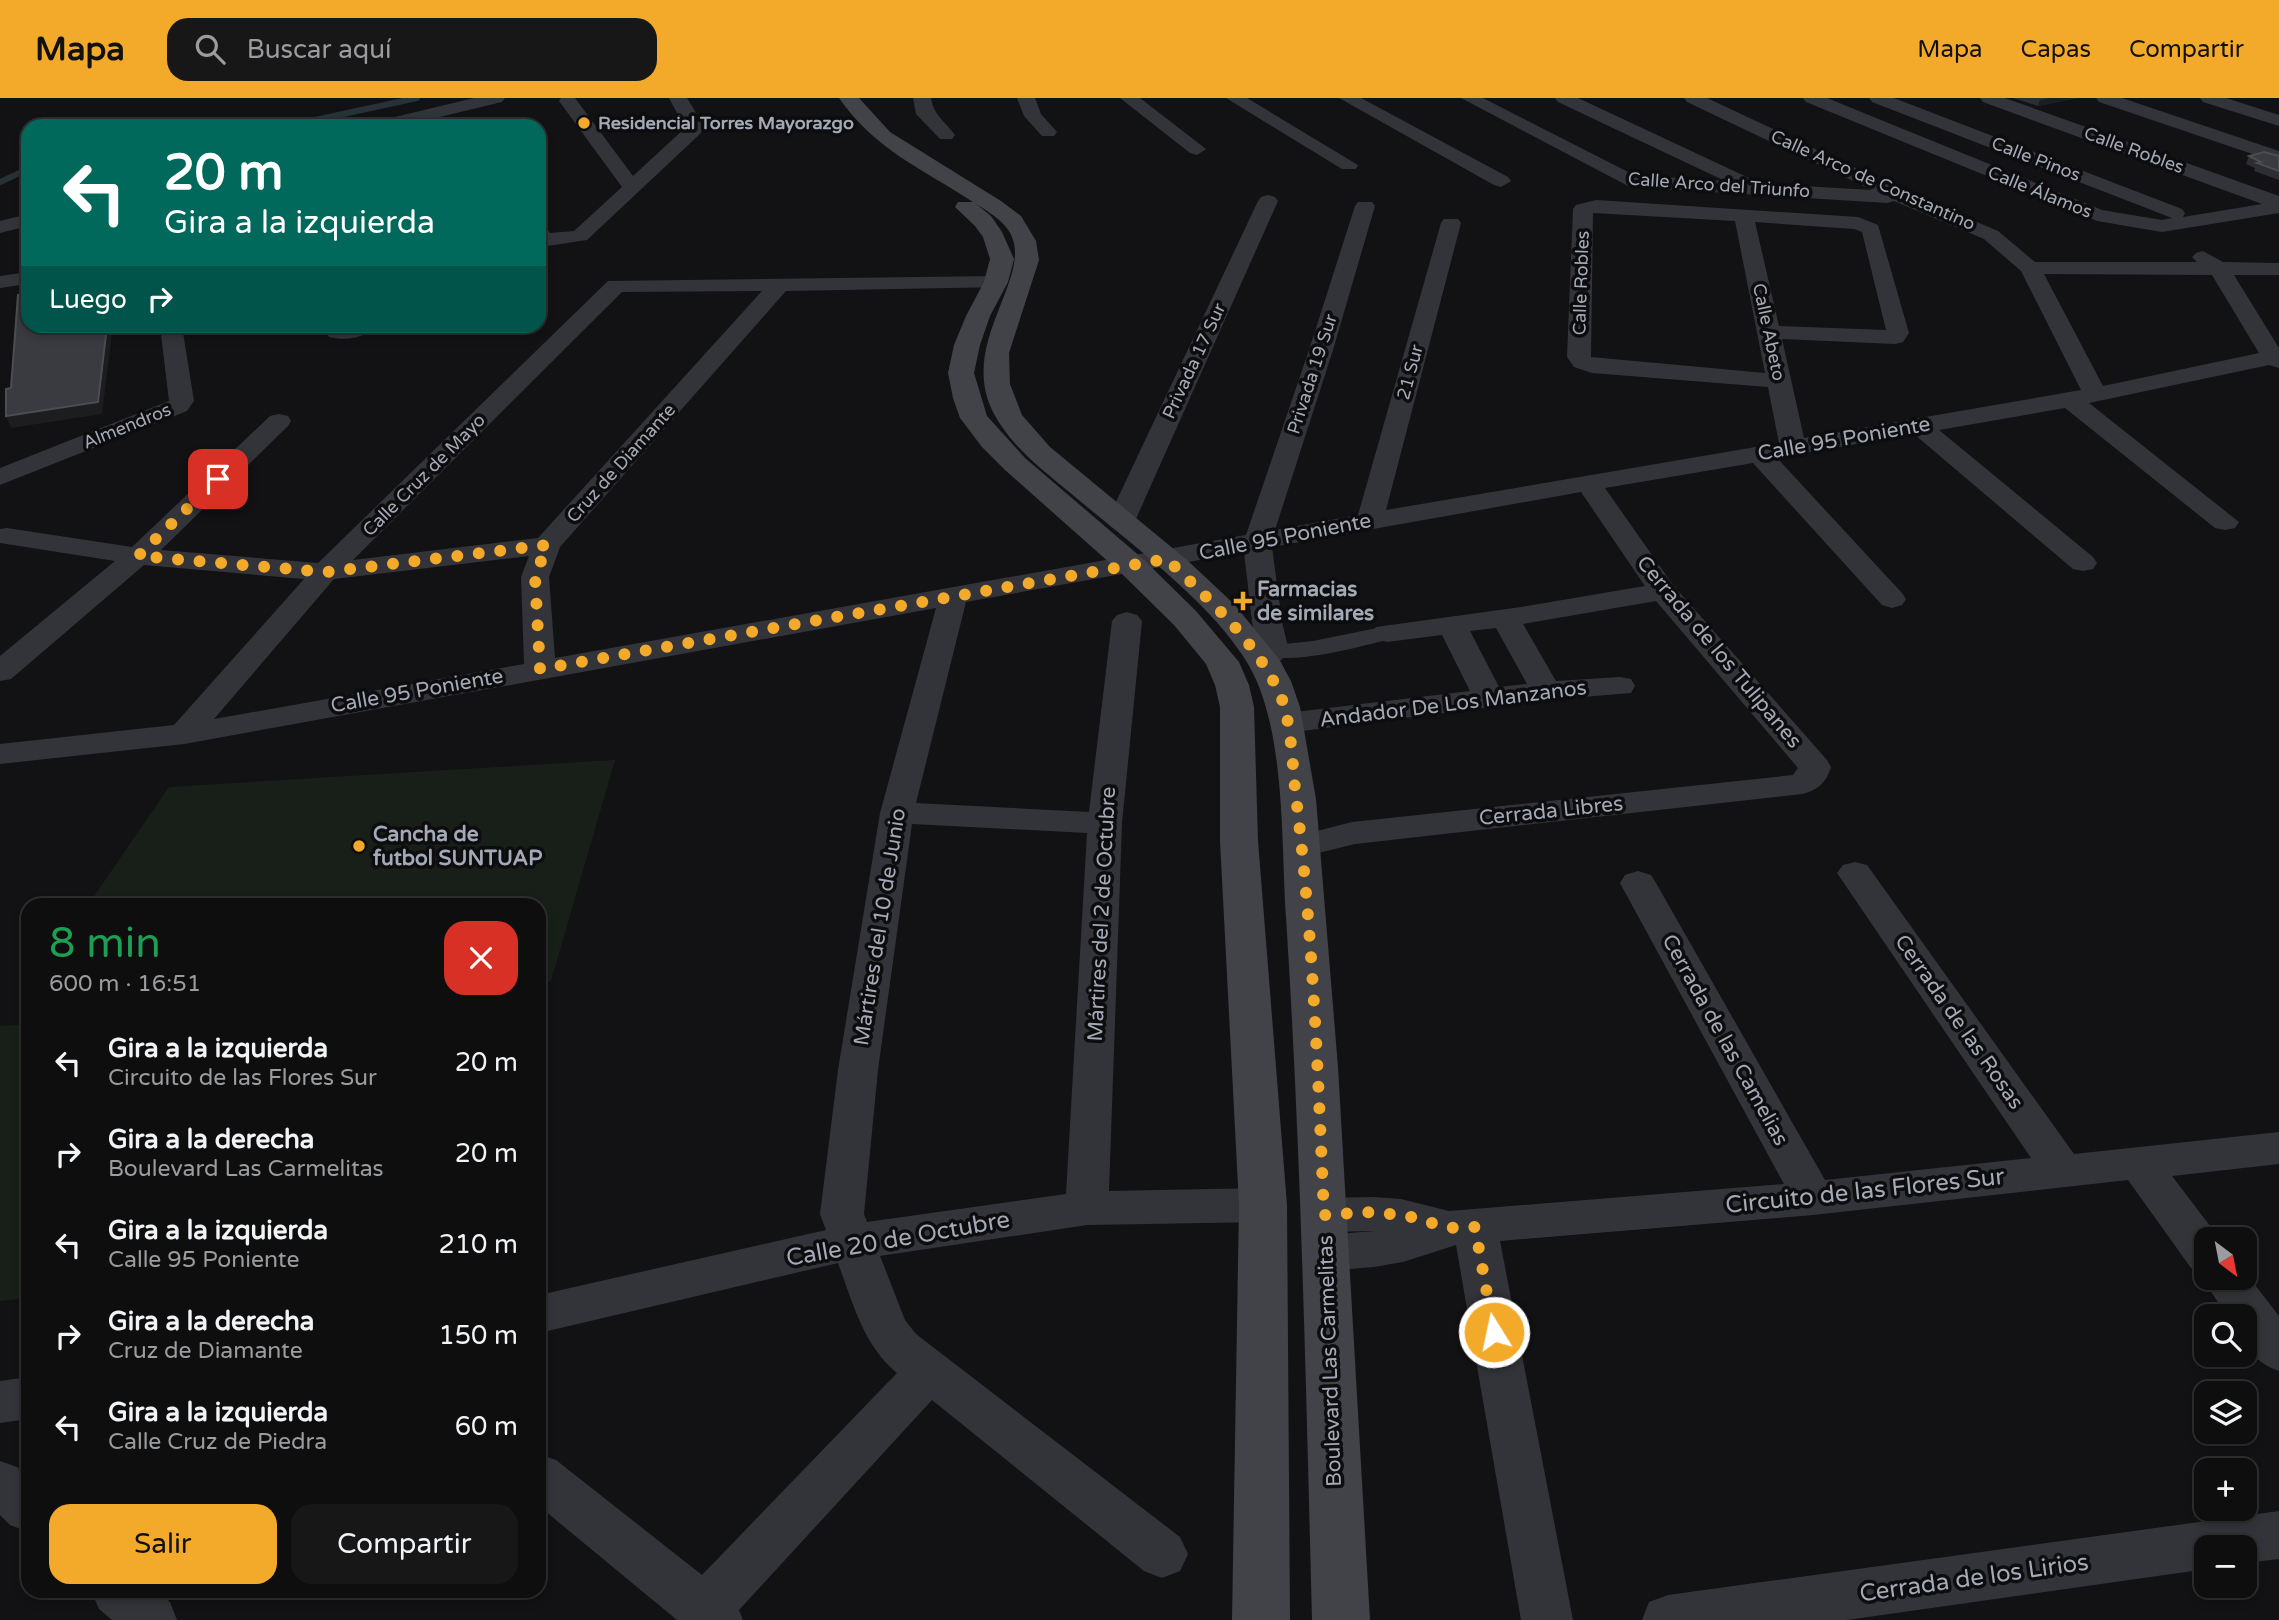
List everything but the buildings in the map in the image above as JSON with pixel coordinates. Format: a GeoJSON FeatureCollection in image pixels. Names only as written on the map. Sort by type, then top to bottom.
{"type":"FeatureCollection","features":[{"type":"Feature","properties":{"kind":"main road"},"geometry":{"type":"LineString","coordinates":[[840,127],[861,143],[969,209],[995,237],[999,271],[1028,257],[1026,241],[1013,220],[887,140],[864,120],[849,98]]}},
{"type":"Feature","properties":{"kind":"main road","name":"Boulevard Las Carmelitas"},"geometry":{"type":"LineString","coordinates":[[1028,257],[1027,269],[998,338],[993,375],[997,392],[1009,417],[1030,441],[1121,522],[1222,662],[1232,685],[1237,707],[1241,876],[1263,1205],[1261,1620]]}},
{"type":"Feature","properties":{"kind":"main road","name":"Boulevard Las Carmelitas"},"geometry":{"type":"LineString","coordinates":[[999,271],[967,345],[961,373],[966,398],[974,418],[1015,464],[1221,612],[1268,655],[1281,695],[1287,723],[1302,861],[1316,1027],[1341,1620]]}},
{"type":"Feature","properties":{"kind":"main road"},"geometry":{"type":"LineString","coordinates":[[1241,876],[1302,861]]}},
{"type":"Feature","properties":{"kind":"street"},"geometry":{"type":"LineString","coordinates":[[410,119],[496,98]]}},
{"type":"Feature","properties":{"kind":"street"},"geometry":{"type":"LineString","coordinates":[[546,240],[570,240],[580,236],[695,130],[678,98]]}},
{"type":"Feature","properties":{"kind":"street"},"geometry":{"type":"LineString","coordinates":[[922,98],[925,114],[946,135]]}},
{"type":"Feature","properties":{"kind":"street"},"geometry":{"type":"LineString","coordinates":[[1026,98],[1032,116],[1048,132]]}},
{"type":"Feature","properties":{"kind":"street"},"geometry":{"type":"LineString","coordinates":[[1129,98],[1197,149]]}},
{"type":"Feature","properties":{"kind":"street"},"geometry":{"type":"LineString","coordinates":[[1235,98],[1349,165]]}},
{"type":"Feature","properties":{"kind":"street"},"geometry":{"type":"LineString","coordinates":[[1348,98],[1501,181]]}},
{"type":"Feature","properties":{"kind":"street","name":"Calle Arco del Triunfo"},"geometry":{"type":"LineString","coordinates":[[1470,98],[1630,181],[1904,198]]}},
{"type":"Feature","properties":{"kind":"street"},"geometry":{"type":"LineString","coordinates":[[1505,117],[1614,98]]}},
{"type":"Feature","properties":{"kind":"street","name":"Calle Arco de Constantino"},"geometry":{"type":"LineString","coordinates":[[1693,98],[1904,198],[1984,230],[2031,268],[2083,397]]}},
{"type":"Feature","properties":{"kind":"street","name":"Calle Álamos"},"geometry":{"type":"LineString","coordinates":[[1812,98],[2089,213],[2161,226],[2279,205]]}},
{"type":"Feature","properties":{"kind":"street","name":"Calle Pinos"},"geometry":{"type":"LineString","coordinates":[[1878,98],[2194,220]]}},
{"type":"Feature","properties":{"kind":"street","name":"Calle Robles"},"geometry":{"type":"LineString","coordinates":[[1989,98],[2279,205]]}},
{"type":"Feature","properties":{"kind":"street"},"geometry":{"type":"LineString","coordinates":[[2105,98],[2279,157]]}},
{"type":"Feature","properties":{"kind":"street"},"geometry":{"type":"LineString","coordinates":[[2209,98],[2279,121]]}},
{"type":"Feature","properties":{"kind":"street"},"geometry":{"type":"LineString","coordinates":[[568,101],[633,188]]}},
{"type":"Feature","properties":{"kind":"street"},"geometry":{"type":"LineString","coordinates":[[1559,106],[1756,189]]}},
{"type":"Feature","properties":{"kind":"street"},"geometry":{"type":"LineString","coordinates":[[462,119],[476,116],[487,119]]}},
{"type":"Feature","properties":{"kind":"street","name":"Privada 17 Sur"},"geometry":{"type":"LineString","coordinates":[[1121,522],[1268,201]]}},
{"type":"Feature","properties":{"kind":"street","name":"Calle Robles"},"geometry":{"type":"LineString","coordinates":[[1744,216],[1596,205],[1583,209],[1579,357],[1582,362],[1592,366],[1780,381]]}},
{"type":"Feature","properties":{"kind":"street","name":"Privada 19 Sur"},"geometry":{"type":"LineString","coordinates":[[1257,542],[1321,350],[1365,206]]}},
{"type":"Feature","properties":{"kind":"street"},"geometry":{"type":"LineString","coordinates":[[1744,216],[1866,226],[1871,229],[1898,334],[1895,337],[1769,332]]}},
{"type":"Feature","properties":{"kind":"street","name":"Calle Abeto"},"geometry":{"type":"LineString","coordinates":[[1744,216],[1793,447]]}},
{"type":"Feature","properties":{"kind":"street"},"geometry":{"type":"LineString","coordinates":[[0,228],[21,222]]}},
{"type":"Feature","properties":{"kind":"street","name":"21 Sur"},"geometry":{"type":"LineString","coordinates":[[1370,521],[1451,223]]}},
{"type":"Feature","properties":{"kind":"street"},"geometry":{"type":"LineString","coordinates":[[2161,226],[2220,270],[2277,358]]}},
{"type":"Feature","properties":{"kind":"street"},"geometry":{"type":"LineString","coordinates":[[2031,268],[2279,269]]}},
{"type":"Feature","properties":{"kind":"street"},"geometry":{"type":"LineString","coordinates":[[778,286],[999,271]]}},
{"type":"Feature","properties":{"kind":"street"},"geometry":{"type":"LineString","coordinates":[[0,282],[21,279]]}},
{"type":"Feature","properties":{"kind":"street","name":"Calle Cruz de Mayo"},"geometry":{"type":"LineString","coordinates":[[184,734],[326,572],[616,286],[778,286]]}},
{"type":"Feature","properties":{"kind":"street","name":"Cruz de Diamante"},"geometry":{"type":"LineString","coordinates":[[540,669],[535,577],[547,545],[778,286]]}},
{"type":"Feature","properties":{"kind":"street","name":"Almendros"},"geometry":{"type":"LineString","coordinates":[[0,477],[178,406],[182,401],[172,333]]}},
{"type":"Feature","properties":{"kind":"street","name":"Calle 95 Poniente"},"geometry":{"type":"LineString","coordinates":[[0,754],[184,734],[540,669],[951,606],[1149,562],[1588,482],[2083,397],[2277,358]]}},
{"type":"Feature","properties":{"kind":"street"},"geometry":{"type":"LineString","coordinates":[[2083,397],[2225,522]]}},
{"type":"Feature","properties":{"kind":"street"},"geometry":{"type":"LineString","coordinates":[[0,672],[138,556],[279,421]]}},
{"type":"Feature","properties":{"kind":"street"},"geometry":{"type":"LineString","coordinates":[[1919,426],[2084,563]]}},
{"type":"Feature","properties":{"kind":"street"},"geometry":{"type":"LineString","coordinates":[[1758,453],[1892,599]]}},
{"type":"Feature","properties":{"kind":"street","name":"Cerrada de los Tulipanes"},"geometry":{"type":"LineString","coordinates":[[1588,482],[1663,591],[1815,767],[1812,776],[1802,784]]}},
{"type":"Feature","properties":{"kind":"street"},"geometry":{"type":"LineString","coordinates":[[8,536],[138,556],[326,572],[547,545]]}},
{"type":"Feature","properties":{"kind":"street"},"geometry":{"type":"LineString","coordinates":[[1257,542],[1267,622],[1268,655],[1387,633],[1505,618],[1663,591]]}},
{"type":"Feature","properties":{"kind":"street","name":"Mártires del 10 de Junio"},"geometry":{"type":"LineString","coordinates":[[951,606],[897,813],[858,1070],[842,1214],[886,1330],[900,1348],[1162,1553]]}},
{"type":"Feature","properties":{"kind":"street"},"geometry":{"type":"LineString","coordinates":[[1505,618],[1546,691]]}},
{"type":"Feature","properties":{"kind":"street","name":"Mártires del 2 de Octubre"},"geometry":{"type":"LineString","coordinates":[[1087,1208],[1105,823],[1127,621]]}},
{"type":"Feature","properties":{"kind":"street"},"geometry":{"type":"LineString","coordinates":[[1452,624],[1488,697]]}},
{"type":"Feature","properties":{"kind":"street","name":"Andador De Los Manzanos"},"geometry":{"type":"LineString","coordinates":[[1287,723],[1488,697],[1620,686]]}},
{"type":"Feature","properties":{"kind":"street","name":"Cerrada Libres"},"geometry":{"type":"LineString","coordinates":[[1302,861],[1323,842],[1352,833],[1802,784]]}},
{"type":"Feature","properties":{"kind":"street"},"geometry":{"type":"LineString","coordinates":[[897,813],[1105,823]]}},
{"type":"Feature","properties":{"kind":"street","name":"Cerrada de las Rosas"},"geometry":{"type":"LineString","coordinates":[[1855,873],[2063,1171]]}},
{"type":"Feature","properties":{"kind":"street","name":"Cerrada de las Camelias"},"geometry":{"type":"LineString","coordinates":[[1638,883],[1813,1198]]}},
{"type":"Feature","properties":{"kind":"street","name":"Circuito de las Flores Sur"},"geometry":{"type":"LineString","coordinates":[[1324,1234],[1374,1250],[1412,1244],[1462,1228],[1813,1198],[2279,1148]]}},
{"type":"Feature","properties":{"kind":"street"},"geometry":{"type":"LineString","coordinates":[[2138,1163],[2194,1238]]}},
{"type":"Feature","properties":{"kind":"street","name":"Calle 20 de Octubre"},"geometry":{"type":"LineString","coordinates":[[546,1312],[853,1242],[1087,1208],[1263,1205]]}},
{"type":"Feature","properties":{"kind":"street"},"geometry":{"type":"LineString","coordinates":[[1462,1228],[1547,1620]]}},
{"type":"Feature","properties":{"kind":"street"},"geometry":{"type":"LineString","coordinates":[[2233,1290],[2279,1351]]}},
{"type":"Feature","properties":{"kind":"street"},"geometry":{"type":"LineString","coordinates":[[546,1482],[711,1615],[929,1371]]}},
{"type":"Feature","properties":{"kind":"street"},"geometry":{"type":"LineString","coordinates":[[0,1402],[21,1399]]}},
{"type":"Feature","properties":{"kind":"street"},"geometry":{"type":"LineString","coordinates":[[0,1483],[21,1502]]}},
{"type":"Feature","properties":{"kind":"street","name":"Cerrada de los Lirios"},"geometry":{"type":"LineString","coordinates":[[1668,1620],[2279,1535]]}},
{"type":"Feature","properties":{"kind":"street"},"geometry":{"type":"LineString","coordinates":[[125,1598],[150,1620]]}},
{"type":"Feature","properties":{"kind":"shaded area","name":"Cancha de futbol SUNTUAP"},"geometry":{"type":"Polygon","coordinates":[[[615,760],[551,981],[546,981],[546,898],[93,898],[169,787],[615,760]]]}},
{"type":"Feature","properties":{"kind":"shaded area"},"geometry":{"type":"Polygon","coordinates":[[[21,1024],[21,1299],[0,1301],[0,1026],[21,1024]]]}},
{"type":"Feature","properties":{"kind":"waterway"},"geometry":{"type":"LineString","coordinates":[[320,119],[417,98]]}},
{"type":"Feature","properties":{"kind":"waterway"},"geometry":{"type":"LineString","coordinates":[[0,182],[21,172]]}},
{"type":"Feature","properties":{"kind":"place","name":"Residencial Torres Mayorazgo"},"geometry":{"type":"Point","coordinates":[584,123]}},
{"type":"Feature","properties":{"kind":"place","name":"Farmacias de similares"},"geometry":{"type":"Point","coordinates":[1243,601]}},
{"type":"Feature","properties":{"kind":"place","name":"Cancha de futbol SUNTUAP"},"geometry":{"type":"Point","coordinates":[359,846]}},
{"type":"Feature","properties":{"kind":"route"},"geometry":{"type":"LineString","coordinates":[[218,479],[138,556],[326,572],[547,545],[535,577],[540,669],[1167,559],[1221,612],[1262,660],[1281,695],[1302,846],[1316,1027],[1324,1215],[1371,1212],[1408,1216],[1449,1228],[1475,1227],[1494,1332]]}}]}
